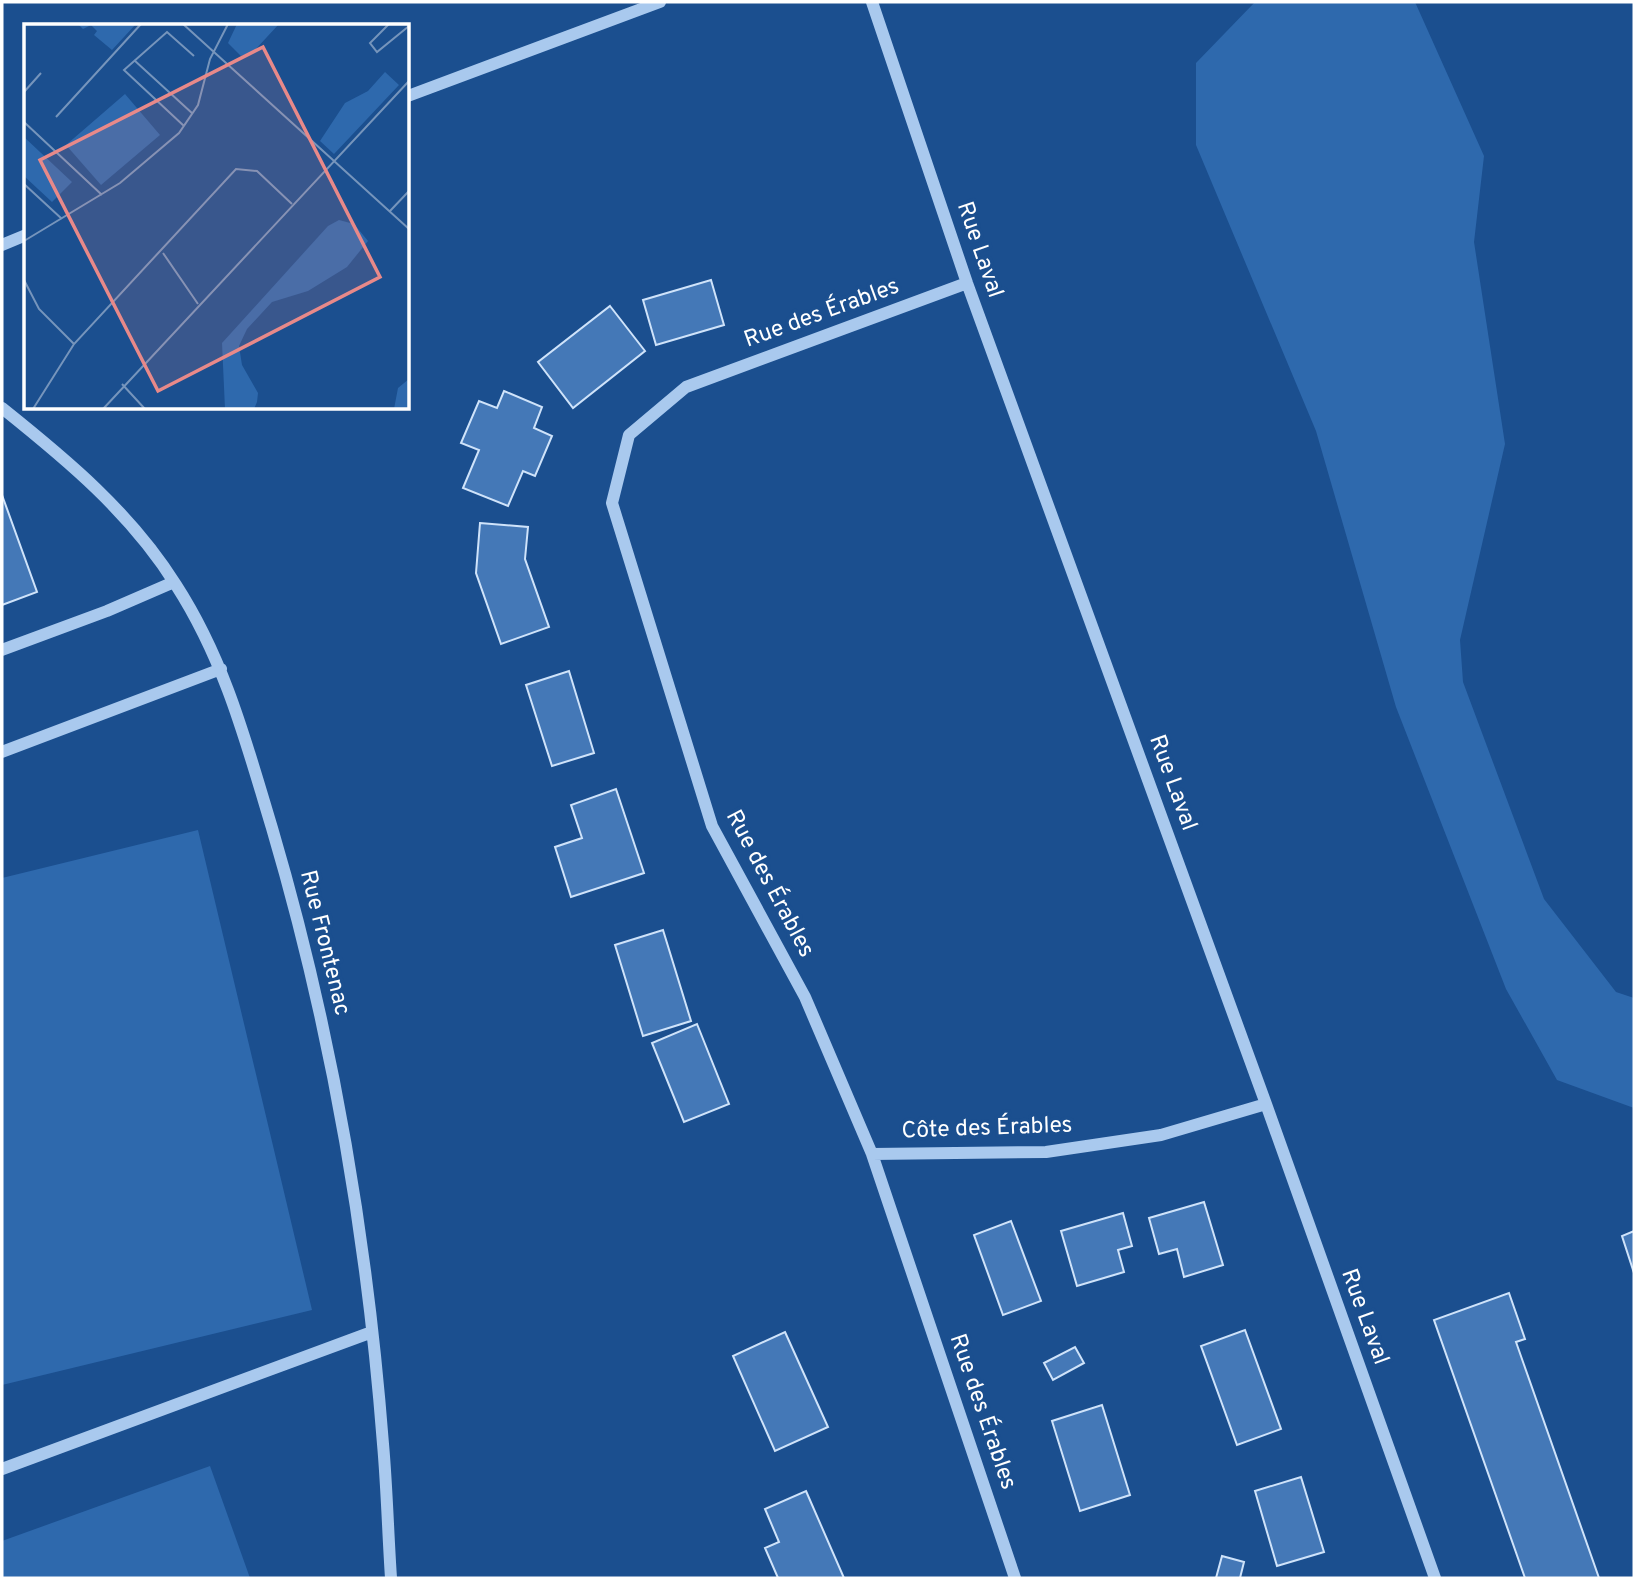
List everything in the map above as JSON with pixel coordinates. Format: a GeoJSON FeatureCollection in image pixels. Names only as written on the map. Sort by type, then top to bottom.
{"type":"FeatureCollection","features":[{"type":"Feature","properties":{"kind":"street"},"geometry":{"type":"LineString","coordinates":[[410,95],[660,2]]}},
{"type":"Feature","properties":{"kind":"street","name":"Rue Laval"},"geometry":{"type":"LineString","coordinates":[[872,2],[967,283],[1266,1104],[1435,1578]]}},
{"type":"Feature","properties":{"kind":"street"},"geometry":{"type":"LineString","coordinates":[[2,245],[24,236]]}},
{"type":"Feature","properties":{"kind":"street","name":"Rue des Érables"},"geometry":{"type":"LineString","coordinates":[[967,283],[686,387],[629,435],[612,503],[712,826],[805,997],[872,1154],[1015,1578]]}},
{"type":"Feature","properties":{"kind":"street","name":"Rue Frontenac"},"geometry":{"type":"LineString","coordinates":[[2,408],[63,458],[102,494],[138,533],[194,615],[221,669],[240,720],[300,928],[327,1044],[354,1196],[372,1332],[383,1445],[391,1578]]}},
{"type":"Feature","properties":{"kind":"street"},"geometry":{"type":"LineString","coordinates":[[2,650],[107,611],[174,582]]}},
{"type":"Feature","properties":{"kind":"street"},"geometry":{"type":"LineString","coordinates":[[2,752],[221,669]]}},
{"type":"Feature","properties":{"kind":"street","name":"Côte des Érables"},"geometry":{"type":"LineString","coordinates":[[872,1154],[1046,1152],[1161,1135],[1266,1104]]}},
{"type":"Feature","properties":{"kind":"street"},"geometry":{"type":"LineString","coordinates":[[2,1469],[372,1332]]}},
{"type":"Feature","properties":{"kind":"shaded area"},"geometry":{"type":"Polygon","coordinates":[[[1255,2],[1415,2],[1484,156],[1474,242],[1505,444],[1460,640],[1463,682],[1544,899],[1616,992],[1634,998],[1634,1108],[1557,1080],[1506,989],[1396,707],[1316,431],[1196,145],[1196,63],[1255,2]]]}},
{"type":"Feature","properties":{"kind":"shaded area"},"geometry":{"type":"Polygon","coordinates":[[[198,830],[312,1310],[2,1385],[2,878],[198,830]]]}},
{"type":"Feature","properties":{"kind":"shaded area"},"geometry":{"type":"Polygon","coordinates":[[[210,1466],[250,1578],[2,1578],[2,1541],[210,1466]]]}},
{"type":"Feature","properties":{"kind":"building"},"geometry":{"type":"Polygon","coordinates":[[[711,280],[724,325],[656,345],[643,300],[711,280]]]}},
{"type":"Feature","properties":{"kind":"building"},"geometry":{"type":"Polygon","coordinates":[[[610,306],[645,351],[573,408],[538,362],[610,306]]]}},
{"type":"Feature","properties":{"kind":"building"},"geometry":{"type":"Polygon","coordinates":[[[504,391],[542,407],[534,428],[552,436],[535,476],[523,471],[508,506],[463,488],[479,450],[461,443],[479,401],[497,408],[504,391]]]}},
{"type":"Feature","properties":{"kind":"building"},"geometry":{"type":"Polygon","coordinates":[[[2,495],[37,592],[2,605],[2,495]]]}},
{"type":"Feature","properties":{"kind":"building"},"geometry":{"type":"Polygon","coordinates":[[[480,523],[528,527],[525,559],[549,627],[501,644],[476,573],[480,523]]]}},
{"type":"Feature","properties":{"kind":"building"},"geometry":{"type":"Polygon","coordinates":[[[569,671],[594,753],[552,766],[526,685],[569,671]]]}},
{"type":"Feature","properties":{"kind":"building"},"geometry":{"type":"Polygon","coordinates":[[[616,789],[644,873],[571,897],[555,847],[582,838],[571,805],[616,789]]]}},
{"type":"Feature","properties":{"kind":"building"},"geometry":{"type":"Polygon","coordinates":[[[663,930],[691,1021],[643,1036],[615,945],[663,930]]]}},
{"type":"Feature","properties":{"kind":"building"},"geometry":{"type":"Polygon","coordinates":[[[697,1024],[729,1104],[684,1122],[652,1043],[697,1024]]]}},
{"type":"Feature","properties":{"kind":"building"},"geometry":{"type":"Polygon","coordinates":[[[1204,1202],[1223,1265],[1184,1277],[1177,1249],[1159,1254],[1149,1218],[1204,1202]]]}},
{"type":"Feature","properties":{"kind":"building"},"geometry":{"type":"Polygon","coordinates":[[[1123,1213],[1132,1246],[1118,1250],[1124,1272],[1077,1286],[1061,1231],[1123,1213]]]}},
{"type":"Feature","properties":{"kind":"building"},"geometry":{"type":"Polygon","coordinates":[[[1011,1221],[1041,1301],[1003,1315],[974,1235],[1011,1221]]]}},
{"type":"Feature","properties":{"kind":"building"},"geometry":{"type":"Polygon","coordinates":[[[1634,1231],[1634,1273],[1622,1236],[1634,1231]]]}},
{"type":"Feature","properties":{"kind":"building"},"geometry":{"type":"Polygon","coordinates":[[[1509,1293],[1525,1339],[1516,1342],[1599,1578],[1525,1578],[1434,1320],[1509,1293]]]}},
{"type":"Feature","properties":{"kind":"building"},"geometry":{"type":"Polygon","coordinates":[[[1245,1330],[1281,1429],[1237,1445],[1201,1346],[1245,1330]]]}},
{"type":"Feature","properties":{"kind":"building"},"geometry":{"type":"Polygon","coordinates":[[[785,1332],[828,1427],[775,1451],[733,1356],[785,1332]]]}},
{"type":"Feature","properties":{"kind":"building"},"geometry":{"type":"Polygon","coordinates":[[[1075,1347],[1084,1363],[1053,1380],[1044,1363],[1075,1347]]]}},
{"type":"Feature","properties":{"kind":"building"},"geometry":{"type":"Polygon","coordinates":[[[1102,1405],[1130,1495],[1080,1511],[1052,1421],[1102,1405]]]}},
{"type":"Feature","properties":{"kind":"building"},"geometry":{"type":"Polygon","coordinates":[[[1301,1477],[1324,1552],[1277,1566],[1255,1491],[1301,1477]]]}},
{"type":"Feature","properties":{"kind":"building"},"geometry":{"type":"Polygon","coordinates":[[[806,1491],[844,1578],[778,1578],[765,1548],[779,1542],[765,1509],[806,1491]]]}},
{"type":"Feature","properties":{"kind":"building"},"geometry":{"type":"Polygon","coordinates":[[[1222,1556],[1244,1562],[1240,1578],[1216,1578],[1222,1556]]]}}]}
